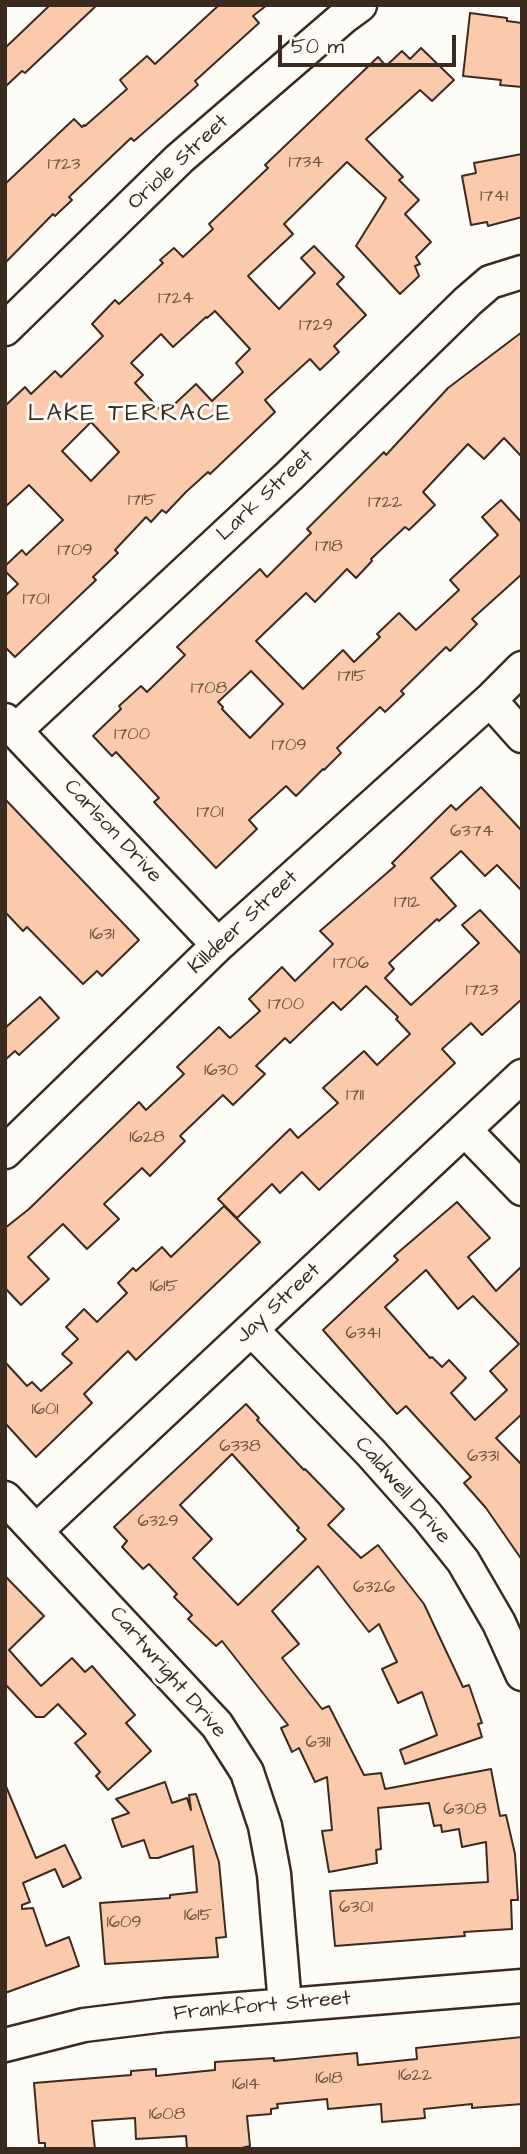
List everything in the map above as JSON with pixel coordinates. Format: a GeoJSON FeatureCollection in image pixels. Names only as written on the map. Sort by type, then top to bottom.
{"type":"FeatureCollection","features":[{"type":"Feature","properties":{"kind":"street","name":"Oriole Street"},"geometry":{"type":"LineString","coordinates":[[5,328],[180,159],[360,5]]}},
{"type":"Feature","properties":{"kind":"street","name":"Lark Street"},"geometry":{"type":"LineString","coordinates":[[10,725],[289,476],[468,301],[490,282],[522,272]]}},
{"type":"Feature","properties":{"kind":"street","name":"Killdeer Street"},"geometry":{"type":"LineString","coordinates":[[5,1152],[218,945],[490,700],[522,668]]}},
{"type":"Feature","properties":{"kind":"street"},"geometry":{"type":"LineString","coordinates":[[490,700],[522,736]]}},
{"type":"Feature","properties":{"kind":"street","name":"Carlson Drive"},"geometry":{"type":"LineString","coordinates":[[10,725],[218,945]]}},
{"type":"Feature","properties":{"kind":"street","name":"Jay Street"},"geometry":{"type":"LineString","coordinates":[[36,1531],[522,1076]]}},
{"type":"Feature","properties":{"kind":"street"},"geometry":{"type":"LineString","coordinates":[[465,1130],[522,1189]]}},
{"type":"Feature","properties":{"kind":"street","name":"Caldwell Drive"},"geometry":{"type":"LineString","coordinates":[[252,1330],[371,1453],[463,1560],[499,1623],[522,1674]]}},
{"type":"Feature","properties":{"kind":"street","name":"Cartwright Drive"},"geometry":{"type":"LineString","coordinates":[[5,1498],[106,1603],[217,1725],[247,1772],[265,1826],[274,1874],[285,2005]]}},
{"type":"Feature","properties":{"kind":"street","name":"Frankfort Street"},"geometry":{"type":"LineString","coordinates":[[5,2045],[84,2025],[165,2015],[522,1986]]}},
{"type":"Feature","properties":{"kind":"building"},"geometry":{"type":"Polygon","coordinates":[[[50,5],[97,5],[25,73],[22,71],[5,87],[5,48],[50,5]]]}},
{"type":"Feature","properties":{"kind":"building"},"geometry":{"type":"Polygon","coordinates":[[[219,5],[267,5],[253,16],[259,23],[195,81],[198,85],[134,141],[131,138],[69,197],[72,200],[55,216],[53,214],[5,263],[5,184],[74,119],[82,127],[85,126],[127,89],[120,80],[147,56],[155,64],[219,5]]]}},
{"type":"Feature","properties":{"kind":"building"},"geometry":{"type":"Polygon","coordinates":[[[470,13],[522,23],[522,87],[500,85],[501,80],[463,76],[470,13]]]}},
{"type":"Feature","properties":{"kind":"building"},"geometry":{"type":"Polygon","coordinates":[[[421,48],[454,80],[432,101],[420,90],[366,139],[403,177],[399,180],[419,200],[405,214],[431,242],[416,257],[420,264],[415,266],[419,276],[400,294],[356,246],[386,198],[347,162],[284,224],[293,234],[248,276],[279,309],[315,273],[301,258],[314,246],[344,277],[337,284],[366,315],[334,346],[339,352],[320,370],[310,359],[265,400],[275,412],[166,513],[162,510],[151,522],[146,517],[115,550],[118,553],[93,577],[96,580],[15,657],[5,647],[5,596],[18,584],[5,571],[5,566],[22,550],[26,555],[63,520],[29,485],[5,507],[5,406],[25,387],[31,394],[55,371],[61,377],[103,336],[92,324],[115,300],[119,304],[163,263],[160,260],[174,248],[183,257],[213,229],[209,224],[268,168],[265,165],[378,57],[386,66],[402,51],[410,59],[421,48]],[[215,311],[173,347],[161,334],[131,363],[143,375],[135,383],[164,414],[196,384],[212,401],[243,372],[236,363],[250,349],[215,311]],[[91,422],[62,451],[91,481],[119,452],[91,422]]]}},
{"type":"Feature","properties":{"kind":"building"},"geometry":{"type":"Polygon","coordinates":[[[522,154],[522,217],[488,226],[487,222],[471,225],[462,176],[476,173],[474,163],[522,154]]]}},
{"type":"Feature","properties":{"kind":"building"},"geometry":{"type":"Polygon","coordinates":[[[522,332],[522,457],[504,438],[484,459],[468,444],[423,492],[435,505],[409,530],[405,527],[371,559],[356,578],[347,569],[315,602],[306,593],[256,641],[303,689],[343,650],[354,662],[380,637],[377,634],[399,613],[416,630],[459,590],[450,580],[498,535],[482,517],[501,500],[522,523],[522,574],[472,619],[477,624],[450,651],[446,647],[401,691],[404,694],[385,712],[380,707],[337,748],[341,753],[296,796],[286,786],[249,820],[257,829],[216,868],[154,802],[159,798],[116,752],[112,756],[93,736],[141,686],[147,692],[185,655],[177,647],[260,569],[267,577],[311,533],[307,529],[384,452],[386,455],[448,388],[522,332]],[[251,671],[218,702],[250,738],[283,704],[251,671]]]}},
{"type":"Feature","properties":{"kind":"building"},"geometry":{"type":"Polygon","coordinates":[[[481,787],[522,831],[522,891],[497,865],[485,876],[461,851],[431,878],[456,906],[439,921],[437,919],[389,963],[394,969],[385,978],[411,1005],[479,943],[462,925],[480,910],[522,955],[522,999],[482,1035],[471,1023],[442,1049],[455,1063],[319,1190],[302,1172],[280,1193],[272,1184],[237,1218],[218,1199],[290,1129],[298,1138],[338,1103],[323,1088],[364,1051],[377,1065],[410,1034],[396,1019],[398,1017],[366,986],[341,1010],[333,1002],[290,1043],[285,1038],[256,1066],[265,1074],[233,1105],[223,1095],[180,1136],[185,1141],[150,1176],[142,1168],[104,1204],[119,1219],[87,1249],[63,1224],[28,1257],[49,1279],[21,1305],[5,1288],[5,1228],[29,1209],[139,1102],[146,1110],[184,1074],[177,1067],[219,1027],[230,1038],[260,1011],[249,999],[282,967],[295,981],[333,944],[320,931],[395,866],[392,863],[451,805],[456,810],[481,787]]]}},
{"type":"Feature","properties":{"kind":"building"},"geometry":{"type":"Polygon","coordinates":[[[5,799],[139,940],[102,976],[97,971],[83,984],[27,927],[23,931],[5,912],[5,799]]]}},
{"type":"Feature","properties":{"kind":"building"},"geometry":{"type":"Polygon","coordinates":[[[40,997],[59,1018],[19,1055],[15,1051],[5,1060],[5,1028],[40,997]]]}},
{"type":"Feature","properties":{"kind":"building"},"geometry":{"type":"Polygon","coordinates":[[[457,1202],[490,1238],[468,1257],[496,1291],[522,1266],[522,1414],[496,1438],[522,1465],[522,1560],[486,1508],[464,1483],[471,1477],[406,1406],[397,1414],[323,1330],[398,1260],[394,1256],[457,1202]],[[426,1270],[385,1307],[430,1358],[442,1367],[449,1360],[466,1378],[451,1393],[475,1420],[507,1390],[490,1371],[519,1344],[473,1296],[458,1309],[426,1270]]]}},
{"type":"Feature","properties":{"kind":"building"},"geometry":{"type":"Polygon","coordinates":[[[224,1206],[260,1242],[136,1360],[128,1351],[84,1394],[92,1403],[36,1457],[5,1423],[5,1362],[27,1386],[32,1382],[41,1391],[72,1363],[62,1354],[78,1339],[66,1327],[84,1309],[97,1322],[127,1293],[118,1283],[133,1268],[136,1271],[162,1247],[171,1257],[224,1206]]]}},
{"type":"Feature","properties":{"kind":"building"},"geometry":{"type":"Polygon","coordinates":[[[246,1404],[259,1418],[257,1420],[344,1509],[328,1525],[361,1558],[378,1545],[424,1604],[463,1687],[469,1685],[482,1723],[478,1724],[482,1737],[405,1764],[400,1750],[437,1735],[422,1692],[398,1703],[382,1669],[397,1662],[379,1624],[369,1632],[318,1566],[272,1611],[299,1644],[282,1658],[322,1709],[329,1706],[364,1775],[381,1773],[385,1789],[491,1769],[500,1816],[506,1815],[515,1854],[518,1900],[511,1900],[512,1929],[464,1932],[465,1936],[335,1946],[330,1891],[488,1882],[486,1842],[462,1847],[459,1829],[442,1832],[441,1825],[434,1826],[429,1803],[378,1808],[381,1849],[376,1850],[377,1863],[329,1872],[322,1831],[332,1830],[327,1777],[315,1782],[299,1748],[292,1752],[281,1728],[288,1725],[222,1641],[216,1646],[188,1619],[192,1615],[174,1597],[177,1594],[149,1564],[143,1569],[122,1547],[127,1541],[114,1527],[246,1404]],[[232,1454],[180,1505],[212,1539],[193,1558],[238,1605],[306,1539],[297,1530],[299,1528],[232,1454]]]}},
{"type":"Feature","properties":{"kind":"building"},"geometry":{"type":"Polygon","coordinates":[[[5,1576],[44,1616],[9,1650],[41,1686],[72,1658],[85,1672],[92,1666],[135,1715],[126,1723],[151,1751],[108,1790],[96,1776],[100,1772],[75,1743],[86,1734],[58,1704],[44,1717],[36,1717],[5,1684],[5,1576]]]}},
{"type":"Feature","properties":{"kind":"building"},"geometry":{"type":"Polygon","coordinates":[[[165,1782],[172,1803],[187,1798],[191,1810],[189,1795],[196,1794],[219,1862],[226,1937],[216,1938],[218,1957],[105,1964],[100,1903],[170,1898],[170,1895],[197,1892],[193,1846],[158,1858],[150,1858],[144,1840],[122,1847],[112,1819],[129,1813],[116,1799],[165,1782]]]}},
{"type":"Feature","properties":{"kind":"building"},"geometry":{"type":"Polygon","coordinates":[[[5,1784],[36,1858],[65,1845],[81,1878],[63,1887],[55,1869],[23,1883],[30,1902],[22,1905],[22,1909],[33,1908],[46,1946],[69,1937],[79,1966],[5,1993],[5,1784]]]}},
{"type":"Feature","properties":{"kind":"building"},"geometry":{"type":"Polygon","coordinates":[[[522,2037],[522,2104],[472,2108],[472,2104],[424,2109],[425,2118],[382,2122],[381,2104],[328,2109],[327,2099],[277,2104],[278,2108],[271,2109],[271,2114],[247,2116],[250,2146],[237,2149],[187,2149],[186,2136],[136,2139],[135,2118],[92,2121],[95,2149],[45,2149],[45,2143],[39,2143],[34,2083],[131,2075],[131,2071],[156,2069],[156,2076],[215,2070],[215,2062],[274,2058],[274,2061],[357,2053],[358,2065],[417,2059],[416,2048],[522,2037]]]}},
{"type":"Feature","properties":{"kind":"district","name":"LAKE TERRACE"},"geometry":{"type":"Point","coordinates":[130,415]}}]}
